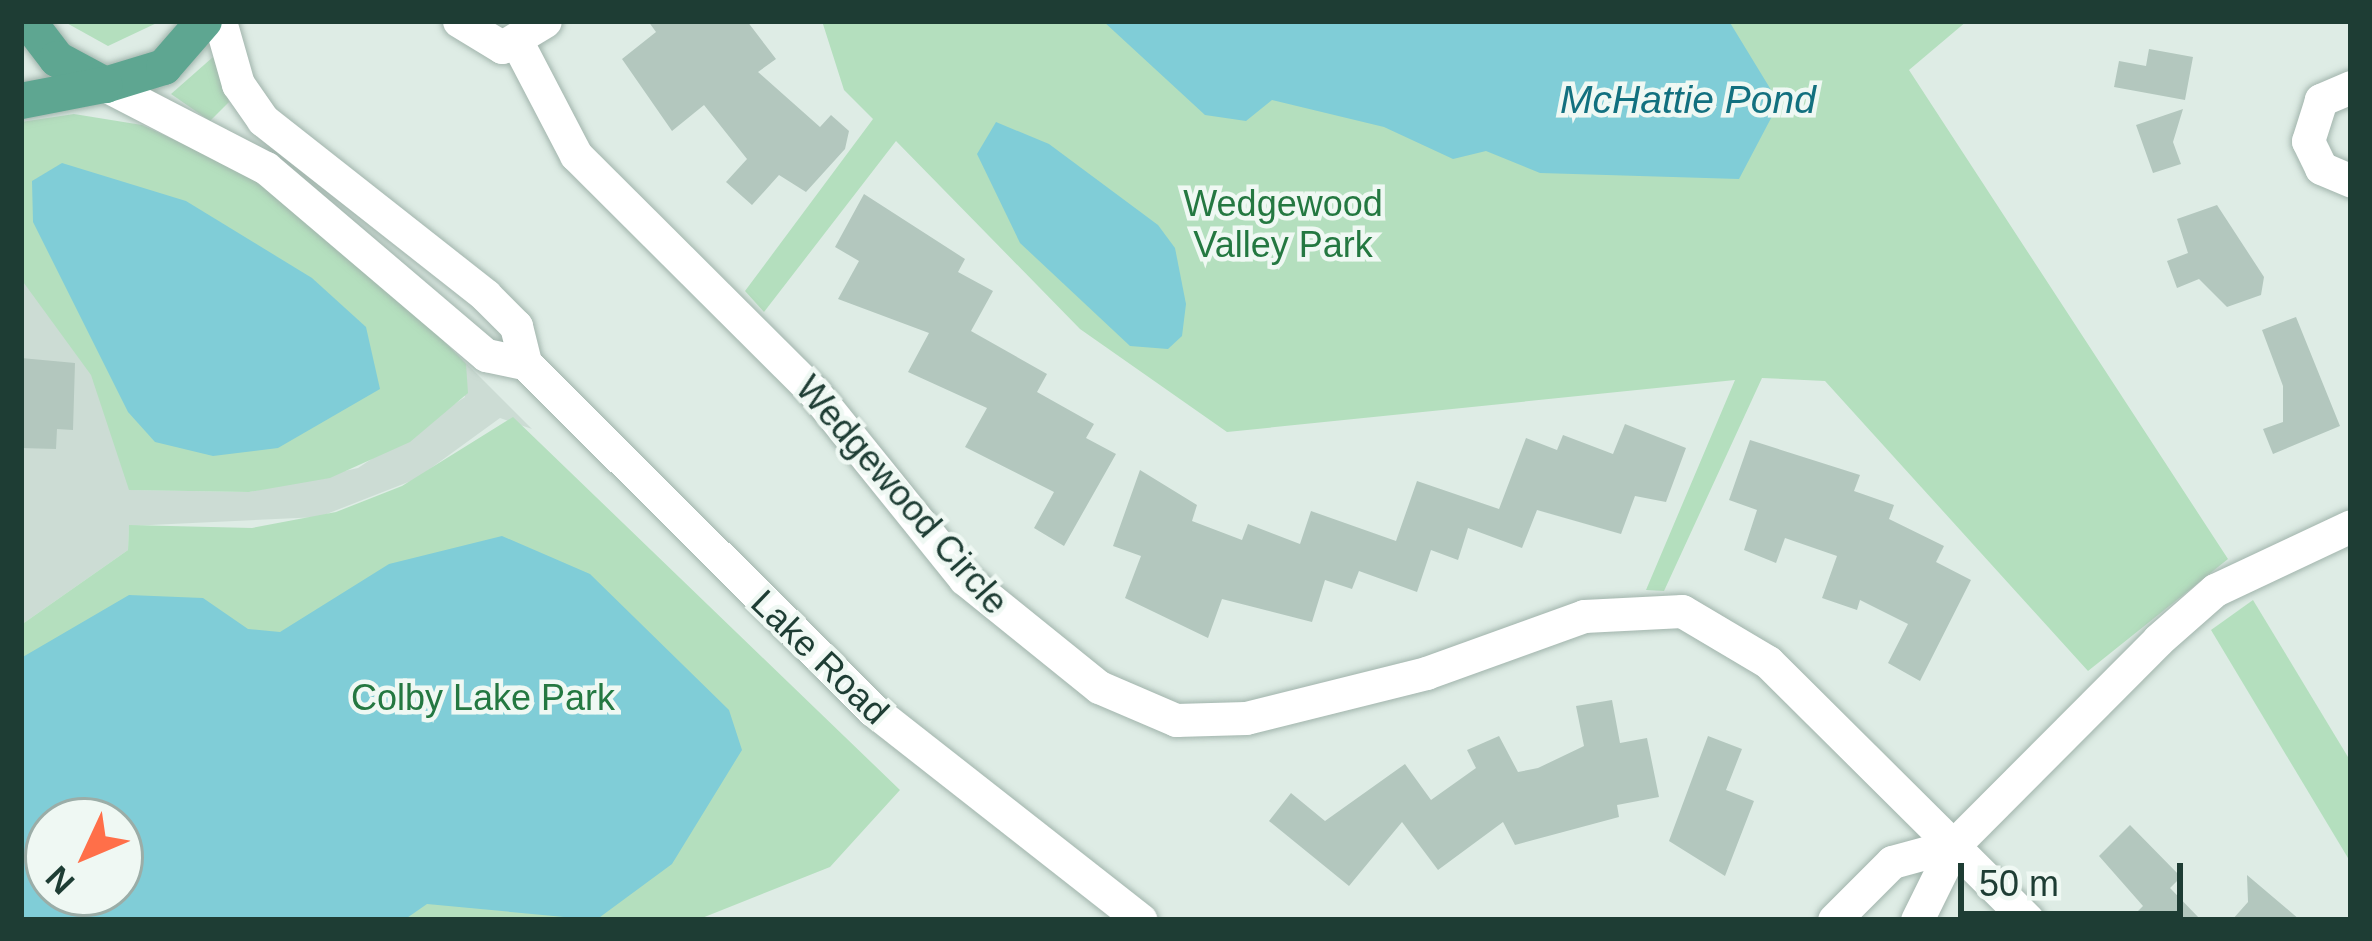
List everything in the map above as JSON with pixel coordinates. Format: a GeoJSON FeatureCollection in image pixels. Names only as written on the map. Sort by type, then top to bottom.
{"type":"FeatureCollection","features":[{"type":"Feature","properties":{"kind":"main road"},"geometry":{"type":"LineString","coordinates":[[28,21],[57,59],[105,85]]}},
{"type":"Feature","properties":{"kind":"main road"},"geometry":{"type":"LineString","coordinates":[[21,101],[105,85],[170,64],[204,21]]}},
{"type":"Feature","properties":{"kind":"street","name":"Lake Road"},"geometry":{"type":"LineString","coordinates":[[220,21],[258,116],[448,259],[516,326],[525,363],[873,710],[1141,920]]}},
{"type":"Feature","properties":{"kind":"street"},"geometry":{"type":"LineString","coordinates":[[459,21],[486,44],[518,44],[545,21]]}},
{"type":"Feature","properties":{"kind":"street","name":"Wedgewood Circle"},"geometry":{"type":"LineString","coordinates":[[518,44],[576,154],[801,378],[965,579],[1099,687],[1176,719],[1246,718],[1426,673],[1584,616],[1682,611],[1739,638],[2028,920]]}},
{"type":"Feature","properties":{"kind":"street","name":"Lake Road"},"geometry":{"type":"LineString","coordinates":[[105,85],[266,168],[487,356],[525,363]]}},
{"type":"Feature","properties":{"kind":"street"},"geometry":{"type":"LineString","coordinates":[[2351,87],[2321,100],[2308,141],[2321,168],[2351,181]]}},
{"type":"Feature","properties":{"kind":"street"},"geometry":{"type":"LineString","coordinates":[[1917,920],[1954,844],[2216,590],[2351,526]]}},
{"type":"Feature","properties":{"kind":"street"},"geometry":{"type":"LineString","coordinates":[[1834,920],[1892,862],[1954,844]]}},
{"type":"Feature","properties":{"kind":"shaded area"},"geometry":{"type":"Polygon","coordinates":[[[21,259],[94,360],[130,490],[249,492],[358,468],[465,397],[456,353],[532,429],[500,418],[416,479],[319,517],[129,526],[128,550],[21,625],[21,259]]]}},
{"type":"Feature","properties":{"kind":"green space"},"geometry":{"type":"Polygon","coordinates":[[[63,21],[161,21],[108,46],[63,21]]]}},
{"type":"Feature","properties":{"kind":"green space","name":"Wedgewood Valley Park"},"geometry":{"type":"Polygon","coordinates":[[[822,21],[1967,21],[1909,70],[2228,559],[2088,671],[1825,381],[1762,378],[1664,591],[1646,590],[1735,380],[1227,432],[1080,329],[896,141],[764,312],[745,291],[873,119],[844,90],[822,21]]]}},
{"type":"Feature","properties":{"kind":"green space"},"geometry":{"type":"Polygon","coordinates":[[[213,57],[229,102],[210,121],[171,94],[213,57]]]}},
{"type":"Feature","properties":{"kind":"green space"},"geometry":{"type":"Polygon","coordinates":[[[74,114],[142,125],[249,174],[435,332],[466,364],[468,393],[410,442],[330,478],[249,492],[129,490],[91,375],[21,279],[21,122],[74,114]]]}},
{"type":"Feature","properties":{"kind":"green space","name":"Colby Lake Park"},"geometry":{"type":"Polygon","coordinates":[[[513,417],[900,790],[830,867],[697,920],[21,920],[21,625],[128,550],[129,525],[252,528],[336,512],[402,486],[513,417]]]}},
{"type":"Feature","properties":{"kind":"green space"},"geometry":{"type":"Polygon","coordinates":[[[2253,600],[2351,762],[2351,863],[2211,630],[2253,600]]]}},
{"type":"Feature","properties":{"kind":"water","name":"McHattie Pond"},"geometry":{"type":"Polygon","coordinates":[[[1103,21],[1729,21],[1779,103],[1739,179],[1540,173],[1486,151],[1453,159],[1384,127],[1272,100],[1246,121],[1205,115],[1103,21]]]}},
{"type":"Feature","properties":{"kind":"water"},"geometry":{"type":"Polygon","coordinates":[[[996,122],[1049,144],[1158,225],[1175,248],[1186,304],[1182,336],[1168,349],[1130,346],[1020,243],[977,154],[996,122]]]}},
{"type":"Feature","properties":{"kind":"water"},"geometry":{"type":"Polygon","coordinates":[[[62,163],[186,201],[312,278],[366,327],[380,389],[278,448],[213,456],[155,442],[128,412],[33,222],[32,181],[62,163]]]}},
{"type":"Feature","properties":{"kind":"water","name":"Colby Lake Park"},"geometry":{"type":"Polygon","coordinates":[[[502,536],[590,574],[729,710],[742,750],[672,864],[596,920],[427,904],[404,920],[21,920],[21,658],[129,595],[203,598],[248,629],[280,632],[389,564],[502,536]]]}},
{"type":"Feature","properties":{"kind":"building"},"geometry":{"type":"Polygon","coordinates":[[[648,21],[747,21],[776,59],[758,72],[820,127],[831,115],[849,131],[845,149],[806,192],[779,175],[752,205],[726,182],[747,159],[704,105],[672,131],[622,59],[656,32],[648,21]]]}},
{"type":"Feature","properties":{"kind":"building"},"geometry":{"type":"Polygon","coordinates":[[[2149,49],[2193,57],[2185,100],[2114,87],[2119,61],[2146,66],[2149,49]]]}},
{"type":"Feature","properties":{"kind":"building"},"geometry":{"type":"Polygon","coordinates":[[[2183,109],[2173,142],[2181,164],[2153,173],[2136,125],[2183,109]]]}},
{"type":"Feature","properties":{"kind":"building"},"geometry":{"type":"Polygon","coordinates":[[[864,194],[965,259],[958,272],[993,291],[971,331],[1047,374],[1037,392],[1094,424],[1086,438],[1116,454],[1064,546],[1034,528],[1054,492],[965,447],[987,408],[908,372],[929,333],[838,299],[859,261],[835,247],[864,194]]]}},
{"type":"Feature","properties":{"kind":"building"},"geometry":{"type":"Polygon","coordinates":[[[2217,205],[2264,277],[2261,295],[2227,307],[2199,279],[2177,288],[2167,261],[2188,253],[2177,219],[2217,205]]]}},
{"type":"Feature","properties":{"kind":"building"},"geometry":{"type":"Polygon","coordinates":[[[2296,317],[2340,426],[2273,454],[2263,429],[2283,422],[2283,386],[2262,330],[2296,317]]]}},
{"type":"Feature","properties":{"kind":"building"},"geometry":{"type":"Polygon","coordinates":[[[21,358],[75,363],[73,430],[57,429],[56,449],[21,448],[21,358]]]}},
{"type":"Feature","properties":{"kind":"building"},"geometry":{"type":"Polygon","coordinates":[[[1625,424],[1686,448],[1666,502],[1635,496],[1621,534],[1537,510],[1522,548],[1468,528],[1458,560],[1431,550],[1417,592],[1359,571],[1352,589],[1325,580],[1312,622],[1222,599],[1208,638],[1125,598],[1141,556],[1113,546],[1140,470],[1197,505],[1192,521],[1242,540],[1248,524],[1300,544],[1311,511],[1396,541],[1417,481],[1499,509],[1526,438],[1557,450],[1563,435],[1613,454],[1625,424]]]}},
{"type":"Feature","properties":{"kind":"building"},"geometry":{"type":"Polygon","coordinates":[[[1750,440],[1860,475],[1854,491],[1894,505],[1889,519],[1944,546],[1936,562],[1971,580],[1920,681],[1888,663],[1908,624],[1860,600],[1857,610],[1822,598],[1837,556],[1785,538],[1776,563],[1744,550],[1757,510],[1729,500],[1750,440]]]}},
{"type":"Feature","properties":{"kind":"building"},"geometry":{"type":"Polygon","coordinates":[[[1612,700],[1620,743],[1647,738],[1659,797],[1617,805],[1619,817],[1515,845],[1503,822],[1438,870],[1402,822],[1349,886],[1269,821],[1291,793],[1325,821],[1405,764],[1431,800],[1476,768],[1467,750],[1499,736],[1518,772],[1538,768],[1584,746],[1576,706],[1612,700]]]}},
{"type":"Feature","properties":{"kind":"building"},"geometry":{"type":"Polygon","coordinates":[[[1708,736],[1742,749],[1726,790],[1754,801],[1725,876],[1669,841],[1708,736]]]}},
{"type":"Feature","properties":{"kind":"building"},"geometry":{"type":"Polygon","coordinates":[[[2130,825],[2181,877],[2170,888],[2201,920],[2129,920],[2143,906],[2099,856],[2130,825]]]}},
{"type":"Feature","properties":{"kind":"building"},"geometry":{"type":"Polygon","coordinates":[[[2247,875],[2300,920],[2232,920],[2248,902],[2247,875]]]}}]}
